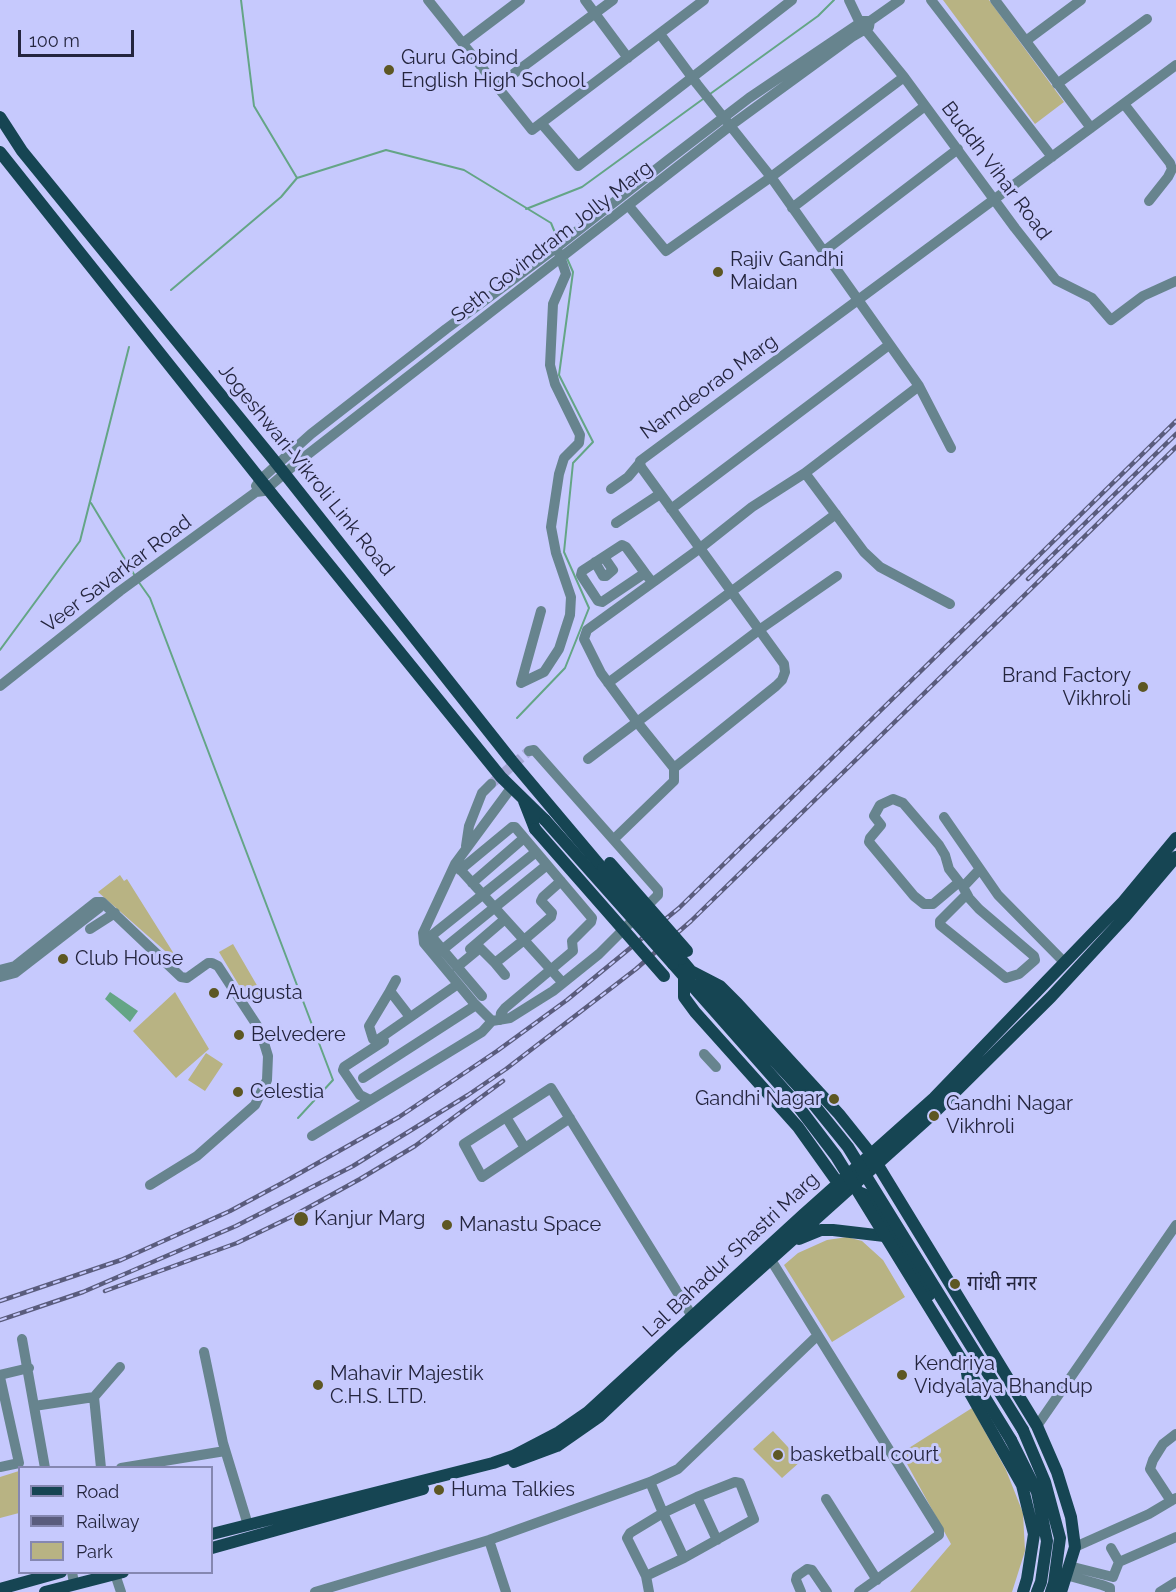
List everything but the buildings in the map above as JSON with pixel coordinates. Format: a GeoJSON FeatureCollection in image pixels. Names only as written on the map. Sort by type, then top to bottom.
{"type":"FeatureCollection","features":[{"type":"Feature","properties":{"kind":"main road","name":"Jogeshwari-Vikroli Link Road"},"geometry":{"type":"LineString","coordinates":[[0,117],[22,151],[281,469],[516,765],[584,846],[606,866],[680,958]]}},
{"type":"Feature","properties":{"kind":"main road","name":"Jogeshwari-Vikroli Link Road"},"geometry":{"type":"LineString","coordinates":[[0,152],[261,487],[511,788],[680,958]]}},
{"type":"Feature","properties":{"kind":"main road"},"geometry":{"type":"LineString","coordinates":[[522,797],[535,829],[664,976],[688,975],[720,987],[839,1114],[874,1159],[1037,1426],[1057,1472],[1071,1517],[1075,1547],[1062,1584],[1054,1583],[1060,1538],[1045,1482],[1023,1430],[848,1148],[806,1095],[688,975],[680,958]]}},
{"type":"Feature","properties":{"kind":"main road","name":"Lal Bahadur Shastri Marg"},"geometry":{"type":"LineString","coordinates":[[938,1102],[1065,963],[1174,849]]}},
{"type":"Feature","properties":{"kind":"main road","name":"Lal Bahadur Shastri Marg"},"geometry":{"type":"LineString","coordinates":[[213,1534],[456,1473],[513,1455],[559,1431],[588,1412],[838,1183],[874,1159],[1051,997],[1124,918],[1174,849]]}},
{"type":"Feature","properties":{"kind":"main road"},"geometry":{"type":"LineString","coordinates":[[680,958],[688,975],[794,1101],[836,1156],[1011,1440],[1037,1492],[1047,1541],[1041,1582],[1036,1592]]}},
{"type":"Feature","properties":{"kind":"main road"},"geometry":{"type":"LineString","coordinates":[[688,975],[684,997],[695,1012],[798,1127],[838,1183],[868,1196],[964,1357],[970,1394],[1022,1485],[1034,1534],[1023,1591]]}},
{"type":"Feature","properties":{"kind":"main road","name":"Lal Bahadur Shastri Marg"},"geometry":{"type":"LineString","coordinates":[[213,1548],[516,1462],[556,1446],[600,1416],[674,1346],[850,1189],[874,1159]]}},
{"type":"Feature","properties":{"kind":"main road"},"geometry":{"type":"LineString","coordinates":[[789,1244],[821,1230],[895,1238]]}},
{"type":"Feature","properties":{"kind":"main road"},"geometry":{"type":"LineString","coordinates":[[0,1589],[54,1574]]}},
{"type":"Feature","properties":{"kind":"main road"},"geometry":{"type":"LineString","coordinates":[[45,1592],[73,1578],[110,1574]]}},
{"type":"Feature","properties":{"kind":"street"},"geometry":{"type":"LineString","coordinates":[[428,0],[532,130],[660,34],[700,1]]}},
{"type":"Feature","properties":{"kind":"street"},"geometry":{"type":"LineString","coordinates":[[463,44],[520,0]]}},
{"type":"Feature","properties":{"kind":"street"},"geometry":{"type":"LineString","coordinates":[[585,0],[628,58]]}},
{"type":"Feature","properties":{"kind":"street"},"geometry":{"type":"LineString","coordinates":[[497,86],[614,0]]}},
{"type":"Feature","properties":{"kind":"street"},"geometry":{"type":"LineString","coordinates":[[541,123],[578,166],[695,81],[792,0]]}},
{"type":"Feature","properties":{"kind":"street","name":"Buddh Vihar Road"},"geometry":{"type":"LineString","coordinates":[[849,0],[1015,228],[1056,280],[1092,298],[1111,320],[1143,296],[1176,281]]}},
{"type":"Feature","properties":{"kind":"street","name":"Seth Govindram Jolly Marg"},"geometry":{"type":"LineString","coordinates":[[281,469],[446,329],[628,205],[727,122],[852,37],[865,24],[900,0]]}},
{"type":"Feature","properties":{"kind":"street"},"geometry":{"type":"LineString","coordinates":[[931,0],[1052,157]]}},
{"type":"Feature","properties":{"kind":"street"},"geometry":{"type":"LineString","coordinates":[[995,0],[1090,128]]}},
{"type":"Feature","properties":{"kind":"street"},"geometry":{"type":"LineString","coordinates":[[1026,40],[1080,0]]}},
{"type":"Feature","properties":{"kind":"street"},"geometry":{"type":"LineString","coordinates":[[1057,84],[1147,20]]}},
{"type":"Feature","properties":{"kind":"street"},"geometry":{"type":"LineString","coordinates":[[660,34],[771,177],[919,386],[951,448]]}},
{"type":"Feature","properties":{"kind":"street","name":"Namdeorao Marg"},"geometry":{"type":"LineString","coordinates":[[614,840],[674,781],[674,768],[782,680],[785,672],[784,664],[639,464],[642,457],[858,301],[1176,65]]}},
{"type":"Feature","properties":{"kind":"street"},"geometry":{"type":"LineString","coordinates":[[628,205],[666,251],[771,177],[904,77]]}},
{"type":"Feature","properties":{"kind":"street"},"geometry":{"type":"LineString","coordinates":[[1124,104],[1170,163],[1172,169],[1149,201]]}},
{"type":"Feature","properties":{"kind":"street"},"geometry":{"type":"LineString","coordinates":[[792,208],[925,106]]}},
{"type":"Feature","properties":{"kind":"street"},"geometry":{"type":"LineString","coordinates":[[574,240],[727,122]]}},
{"type":"Feature","properties":{"kind":"street"},"geometry":{"type":"LineString","coordinates":[[823,252],[958,149]]}},
{"type":"Feature","properties":{"kind":"street"},"geometry":{"type":"LineString","coordinates":[[541,611],[521,683],[544,672],[559,649],[570,615],[571,597],[556,553],[551,527],[559,474],[564,458],[579,443],[580,435],[555,384],[550,365],[553,304],[566,274],[559,252]]}},
{"type":"Feature","properties":{"kind":"street"},"geometry":{"type":"LineString","coordinates":[[671,509],[889,345]]}},
{"type":"Feature","properties":{"kind":"street"},"geometry":{"type":"LineString","coordinates":[[649,578],[626,546],[622,545],[582,571],[581,575],[598,601],[602,602],[649,578],[699,549],[752,507],[805,474],[919,386]]}},
{"type":"Feature","properties":{"kind":"street"},"geometry":{"type":"LineString","coordinates":[[611,489],[628,477],[639,464]]}},
{"type":"Feature","properties":{"kind":"street"},"geometry":{"type":"LineString","coordinates":[[261,487],[281,469]]}},
{"type":"Feature","properties":{"kind":"street"},"geometry":{"type":"LineString","coordinates":[[805,474],[864,552],[880,567],[950,604]]}},
{"type":"Feature","properties":{"kind":"street","name":"Veer Savarkar Road"},"geometry":{"type":"LineString","coordinates":[[0,686],[120,591],[261,487]]}},
{"type":"Feature","properties":{"kind":"street"},"geometry":{"type":"LineString","coordinates":[[616,523],[660,494]]}},
{"type":"Feature","properties":{"kind":"street"},"geometry":{"type":"LineString","coordinates":[[608,683],[836,514]]}},
{"type":"Feature","properties":{"kind":"street"},"geometry":{"type":"LineString","coordinates":[[588,759],[759,630],[837,576]]}},
{"type":"Feature","properties":{"kind":"street"},"geometry":{"type":"LineString","coordinates":[[649,578],[587,630],[584,639],[608,683],[674,768]]}},
{"type":"Feature","properties":{"kind":"street"},"geometry":{"type":"LineString","coordinates":[[496,1020],[510,1018],[563,983],[599,954],[658,895],[658,890],[534,750],[530,751]]}},
{"type":"Feature","properties":{"kind":"street"},"geometry":{"type":"LineString","coordinates":[[479,1000],[460,986],[424,943],[423,933],[458,867],[466,847],[469,826],[482,793],[491,784]]}},
{"type":"Feature","properties":{"kind":"street"},"geometry":{"type":"LineString","coordinates":[[466,847],[511,788]]}},
{"type":"Feature","properties":{"kind":"street"},"geometry":{"type":"LineString","coordinates":[[963,888],[933,904],[924,904],[914,896],[869,842],[881,825],[874,816],[880,805],[893,799],[903,803],[939,845],[949,869],[963,888],[979,909],[1034,956],[1035,960],[1019,974],[1006,978],[940,925],[940,921],[963,888],[979,870]]}},
{"type":"Feature","properties":{"kind":"street"},"geometry":{"type":"LineString","coordinates":[[944,817],[998,896],[1065,963]]}},
{"type":"Feature","properties":{"kind":"street"},"geometry":{"type":"LineString","coordinates":[[312,1136],[482,1032],[496,1020],[505,1008],[573,951],[572,941],[591,922],[592,918],[515,827],[458,867]]}},
{"type":"Feature","properties":{"kind":"street"},"geometry":{"type":"LineString","coordinates":[[472,883],[524,838]]}},
{"type":"Feature","properties":{"kind":"street"},"geometry":{"type":"LineString","coordinates":[[496,1020],[431,936],[536,852]]}},
{"type":"Feature","properties":{"kind":"street"},"geometry":{"type":"LineString","coordinates":[[442,950],[547,865]]}},
{"type":"Feature","properties":{"kind":"street"},"geometry":{"type":"LineString","coordinates":[[458,867],[563,983]]}},
{"type":"Feature","properties":{"kind":"street"},"geometry":{"type":"LineString","coordinates":[[495,963],[551,916],[552,913],[541,901],[561,881]]}},
{"type":"Feature","properties":{"kind":"street"},"geometry":{"type":"LineString","coordinates":[[0,977],[15,973],[96,902],[102,902],[115,913],[181,977],[187,978],[208,963],[218,966],[260,1030],[268,1056],[267,1080],[255,1105],[197,1156],[150,1185]]}},
{"type":"Feature","properties":{"kind":"street"},"geometry":{"type":"LineString","coordinates":[[90,928],[115,913]]}},
{"type":"Feature","properties":{"kind":"street"},"geometry":{"type":"LineString","coordinates":[[455,965],[505,919]]}},
{"type":"Feature","properties":{"kind":"street"},"geometry":{"type":"LineString","coordinates":[[0,970],[15,966],[57,937]]}},
{"type":"Feature","properties":{"kind":"street"},"geometry":{"type":"LineString","coordinates":[[478,945],[506,975]]}},
{"type":"Feature","properties":{"kind":"street"},"geometry":{"type":"LineString","coordinates":[[396,980],[369,1026],[373,1039],[376,1041],[460,986]]}},
{"type":"Feature","properties":{"kind":"street"},"geometry":{"type":"LineString","coordinates":[[370,1101],[360,1095],[343,1070],[344,1067],[460,986]]}},
{"type":"Feature","properties":{"kind":"street"},"geometry":{"type":"LineString","coordinates":[[390,991],[410,1017]]}},
{"type":"Feature","properties":{"kind":"street"},"geometry":{"type":"LineString","coordinates":[[363,1078],[479,1000]]}},
{"type":"Feature","properties":{"kind":"street"},"geometry":{"type":"LineString","coordinates":[[704,1054],[716,1067]]}},
{"type":"Feature","properties":{"kind":"street"},"geometry":{"type":"LineString","coordinates":[[570,1118],[482,1177],[464,1144],[551,1088],[570,1118],[692,1316]]}},
{"type":"Feature","properties":{"kind":"street"},"geometry":{"type":"LineString","coordinates":[[506,1117],[525,1148]]}},
{"type":"Feature","properties":{"kind":"street"},"geometry":{"type":"LineString","coordinates":[[1037,1426],[1176,1225]]}},
{"type":"Feature","properties":{"kind":"street"},"geometry":{"type":"LineString","coordinates":[[771,1260],[939,1530],[939,1535],[859,1592]]}},
{"type":"Feature","properties":{"kind":"street"},"geometry":{"type":"LineString","coordinates":[[315,1592],[489,1540],[650,1482],[678,1469],[818,1336]]}},
{"type":"Feature","properties":{"kind":"street"},"geometry":{"type":"LineString","coordinates":[[22,1339],[45,1466]]}},
{"type":"Feature","properties":{"kind":"street"},"geometry":{"type":"LineString","coordinates":[[204,1352],[225,1451],[248,1525]]}},
{"type":"Feature","properties":{"kind":"street"},"geometry":{"type":"LineString","coordinates":[[34,1406],[94,1397],[120,1367]]}},
{"type":"Feature","properties":{"kind":"street"},"geometry":{"type":"LineString","coordinates":[[0,1467],[19,1463],[0,1376],[29,1368]]}},
{"type":"Feature","properties":{"kind":"street"},"geometry":{"type":"LineString","coordinates":[[94,1397],[101,1466]]}},
{"type":"Feature","properties":{"kind":"street"},"geometry":{"type":"LineString","coordinates":[[1075,1547],[1149,1514],[1174,1499],[1150,1469],[1163,1444],[1176,1434]]}},
{"type":"Feature","properties":{"kind":"street"},"geometry":{"type":"LineString","coordinates":[[138,1466],[154,1465],[225,1451]]}},
{"type":"Feature","properties":{"kind":"street"},"geometry":{"type":"LineString","coordinates":[[650,1482],[684,1558]]}},
{"type":"Feature","properties":{"kind":"street"},"geometry":{"type":"LineString","coordinates":[[646,1576],[684,1558],[754,1519],[740,1483],[735,1482],[697,1497],[663,1513],[630,1533],[627,1538],[646,1576],[649,1592]]}},
{"type":"Feature","properties":{"kind":"street"},"geometry":{"type":"LineString","coordinates":[[697,1497],[717,1540]]}},
{"type":"Feature","properties":{"kind":"street"},"geometry":{"type":"LineString","coordinates":[[825,1499],[877,1580]]}},
{"type":"Feature","properties":{"kind":"street"},"geometry":{"type":"LineString","coordinates":[[1062,1584],[1110,1590],[1119,1562],[1176,1537]]}},
{"type":"Feature","properties":{"kind":"street"},"geometry":{"type":"LineString","coordinates":[[489,1540],[506,1592]]}},
{"type":"Feature","properties":{"kind":"street"},"geometry":{"type":"LineString","coordinates":[[1111,1548],[1119,1562]]}},
{"type":"Feature","properties":{"kind":"street"},"geometry":{"type":"LineString","coordinates":[[801,1592],[796,1580],[797,1576],[807,1569],[812,1570],[827,1592]]}},
{"type":"Feature","properties":{"kind":"street"},"geometry":{"type":"LineString","coordinates":[[119,1574],[121,1592]]}},
{"type":"Feature","properties":{"kind":"street"},"geometry":{"type":"LineString","coordinates":[[1062,1584],[1113,1577]]}},
{"type":"Feature","properties":{"kind":"street"},"geometry":{"type":"LineString","coordinates":[[1160,1592],[1176,1582]]}},
{"type":"Feature","properties":{"kind":"green space"},"geometry":{"type":"Polygon","coordinates":[[[943,0],[989,0],[1064,102],[1035,124],[943,0]]]}},
{"type":"Feature","properties":{"kind":"green space"},"geometry":{"type":"Polygon","coordinates":[[[120,875],[124,881],[127,879],[181,965],[98,892],[120,875]]]}},
{"type":"Feature","properties":{"kind":"green space"},"geometry":{"type":"Polygon","coordinates":[[[233,944],[262,994],[249,1002],[219,952],[233,944]]]}},
{"type":"Feature","properties":{"kind":"green space"},"geometry":{"type":"Polygon","coordinates":[[[175,992],[209,1049],[176,1078],[133,1031],[175,992]]]}},
{"type":"Feature","properties":{"kind":"green space"},"geometry":{"type":"Polygon","coordinates":[[[206,1053],[223,1064],[205,1091],[188,1080],[206,1053]]]}},
{"type":"Feature","properties":{"kind":"green space"},"geometry":{"type":"Polygon","coordinates":[[[847,1237],[862,1241],[883,1260],[905,1297],[832,1342],[784,1265],[798,1253],[827,1240],[847,1237]]]}},
{"type":"Feature","properties":{"kind":"green space"},"geometry":{"type":"Polygon","coordinates":[[[972,1408],[1006,1470],[1023,1513],[1025,1551],[1012,1592],[910,1592],[951,1544],[901,1453],[972,1408]]]}},
{"type":"Feature","properties":{"kind":"green space","name":"basketball court"},"geometry":{"type":"Polygon","coordinates":[[[773,1431],[801,1461],[782,1478],[753,1449],[773,1431]]]}},
{"type":"Feature","properties":{"kind":"green space"},"geometry":{"type":"Polygon","coordinates":[[[18,1471],[18,1513],[0,1518],[0,1477],[18,1471]]]}},
{"type":"Feature","properties":{"kind":"shaded area"},"geometry":{"type":"Polygon","coordinates":[[[110,992],[138,1011],[130,1022],[105,999],[110,992]]]}},
{"type":"Feature","properties":{"kind":"waterway"},"geometry":{"type":"LineString","coordinates":[[171,290],[281,197],[297,178],[254,106],[241,0]]}},
{"type":"Feature","properties":{"kind":"waterway"},"geometry":{"type":"LineString","coordinates":[[710,94],[818,16],[834,0]]}},
{"type":"Feature","properties":{"kind":"waterway"},"geometry":{"type":"LineString","coordinates":[[526,209],[582,187],[703,99]]}},
{"type":"Feature","properties":{"kind":"waterway"},"geometry":{"type":"LineString","coordinates":[[297,178],[386,150],[464,170],[551,223],[558,240]]}},
{"type":"Feature","properties":{"kind":"waterway"},"geometry":{"type":"LineString","coordinates":[[517,718],[565,668],[589,608],[564,552],[573,463],[593,442],[559,375],[573,272],[566,256]]}},
{"type":"Feature","properties":{"kind":"waterway"},"geometry":{"type":"LineString","coordinates":[[0,650],[80,541],[129,347]]}},
{"type":"Feature","properties":{"kind":"waterway"},"geometry":{"type":"LineString","coordinates":[[91,503],[135,576]]}},
{"type":"Feature","properties":{"kind":"waterway"},"geometry":{"type":"LineString","coordinates":[[138,581],[150,598],[333,1080],[298,1118]]}},
{"type":"Feature","properties":{"kind":"tunnel"},"geometry":{"type":"LineString","coordinates":[[491,784],[529,751]]}},
{"type":"Feature","properties":{"kind":"railway"},"geometry":{"type":"LineString","coordinates":[[0,1301],[121,1260],[230,1211],[399,1117],[497,1051],[567,1000],[679,908],[1176,421]]}},
{"type":"Feature","properties":{"kind":"railway"},"geometry":{"type":"LineString","coordinates":[[1028,579],[1176,434]]}},
{"type":"Feature","properties":{"kind":"railway"},"geometry":{"type":"LineString","coordinates":[[0,1320],[83,1292],[236,1226],[353,1166],[506,1069],[636,969],[691,921],[1176,447]]}},
{"type":"Feature","properties":{"kind":"railway"},"geometry":{"type":"LineString","coordinates":[[105,1291],[237,1243],[293,1216],[415,1146],[503,1081]]}},
{"type":"Feature","properties":{"kind":"place","name":"Guru Gobind English High School"},"geometry":{"type":"Point","coordinates":[389,70]}},
{"type":"Feature","properties":{"kind":"place","name":"Rajiv Gandhi Maidan"},"geometry":{"type":"Point","coordinates":[718,272]}},
{"type":"Feature","properties":{"kind":"place","name":"Brand Factory Vikhroli"},"geometry":{"type":"Point","coordinates":[1143,687]}},
{"type":"Feature","properties":{"kind":"place","name":"Club House"},"geometry":{"type":"Point","coordinates":[63,959]}},
{"type":"Feature","properties":{"kind":"place","name":"Augusta"},"geometry":{"type":"Point","coordinates":[214,993]}},
{"type":"Feature","properties":{"kind":"place","name":"Belvedere"},"geometry":{"type":"Point","coordinates":[239,1035]}},
{"type":"Feature","properties":{"kind":"place","name":"Celestia"},"geometry":{"type":"Point","coordinates":[238,1092]}},
{"type":"Feature","properties":{"kind":"place","name":"Gandhi Nagar"},"geometry":{"type":"Point","coordinates":[834,1099]}},
{"type":"Feature","properties":{"kind":"place","name":"Gandhi Nagar Vikhroli"},"geometry":{"type":"Point","coordinates":[934,1116]}},
{"type":"Feature","properties":{"kind":"place","name":"Kanjur Marg"},"geometry":{"type":"Point","coordinates":[301,1219]}},
{"type":"Feature","properties":{"kind":"place","name":"Manastu Space"},"geometry":{"type":"Point","coordinates":[447,1225]}},
{"type":"Feature","properties":{"kind":"place","name":"गांधी नगर"},"geometry":{"type":"Point","coordinates":[955,1284]}},
{"type":"Feature","properties":{"kind":"place","name":"Kendriya Vidyalaya Bhandup"},"geometry":{"type":"Point","coordinates":[902,1375]}},
{"type":"Feature","properties":{"kind":"place","name":"Mahavir Majestik C.H.S. LTD."},"geometry":{"type":"Point","coordinates":[318,1385]}},
{"type":"Feature","properties":{"kind":"place","name":"basketball court"},"geometry":{"type":"Point","coordinates":[778,1455]}},
{"type":"Feature","properties":{"kind":"place","name":"Huma Talkies"},"geometry":{"type":"Point","coordinates":[439,1490]}}]}
